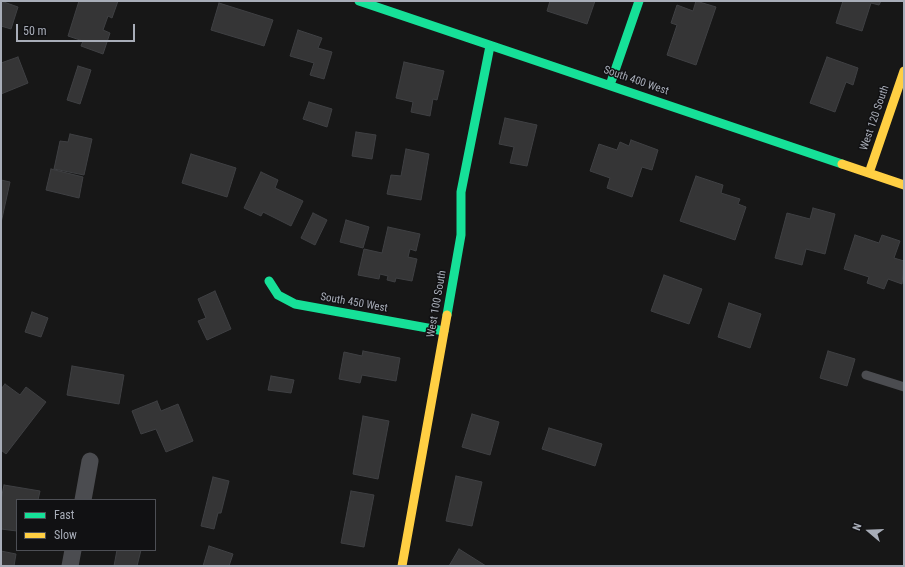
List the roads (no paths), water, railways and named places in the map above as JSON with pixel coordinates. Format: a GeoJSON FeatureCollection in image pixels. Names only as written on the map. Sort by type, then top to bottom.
{"type":"FeatureCollection","features":[{"type":"Feature","properties":{"kind":"street","name":"South 400 West"},"geometry":{"type":"LineString","coordinates":[[360,1],[904,185]]}},
{"type":"Feature","properties":{"kind":"street"},"geometry":{"type":"LineString","coordinates":[[610,85],[639,1]]}},
{"type":"Feature","properties":{"kind":"street","name":"West 100 South"},"geometry":{"type":"LineString","coordinates":[[402,566],[461,234],[461,192],[490,46]]}},
{"type":"Feature","properties":{"kind":"street","name":"West 120 South"},"geometry":{"type":"LineString","coordinates":[[869,173],[904,71]]}},
{"type":"Feature","properties":{"kind":"street","name":"South 450 West"},"geometry":{"type":"LineString","coordinates":[[269,281],[278,296],[295,304],[444,331]]}},
{"type":"Feature","properties":{"kind":"street"},"geometry":{"type":"LineString","coordinates":[[83,499],[90,460]]}},
{"type":"Feature","properties":{"kind":"street"},"geometry":{"type":"LineString","coordinates":[[70,566],[73,551]]}},
{"type":"Feature","properties":{"kind":"lane"},"geometry":{"type":"LineString","coordinates":[[866,375],[904,387]]}}]}
